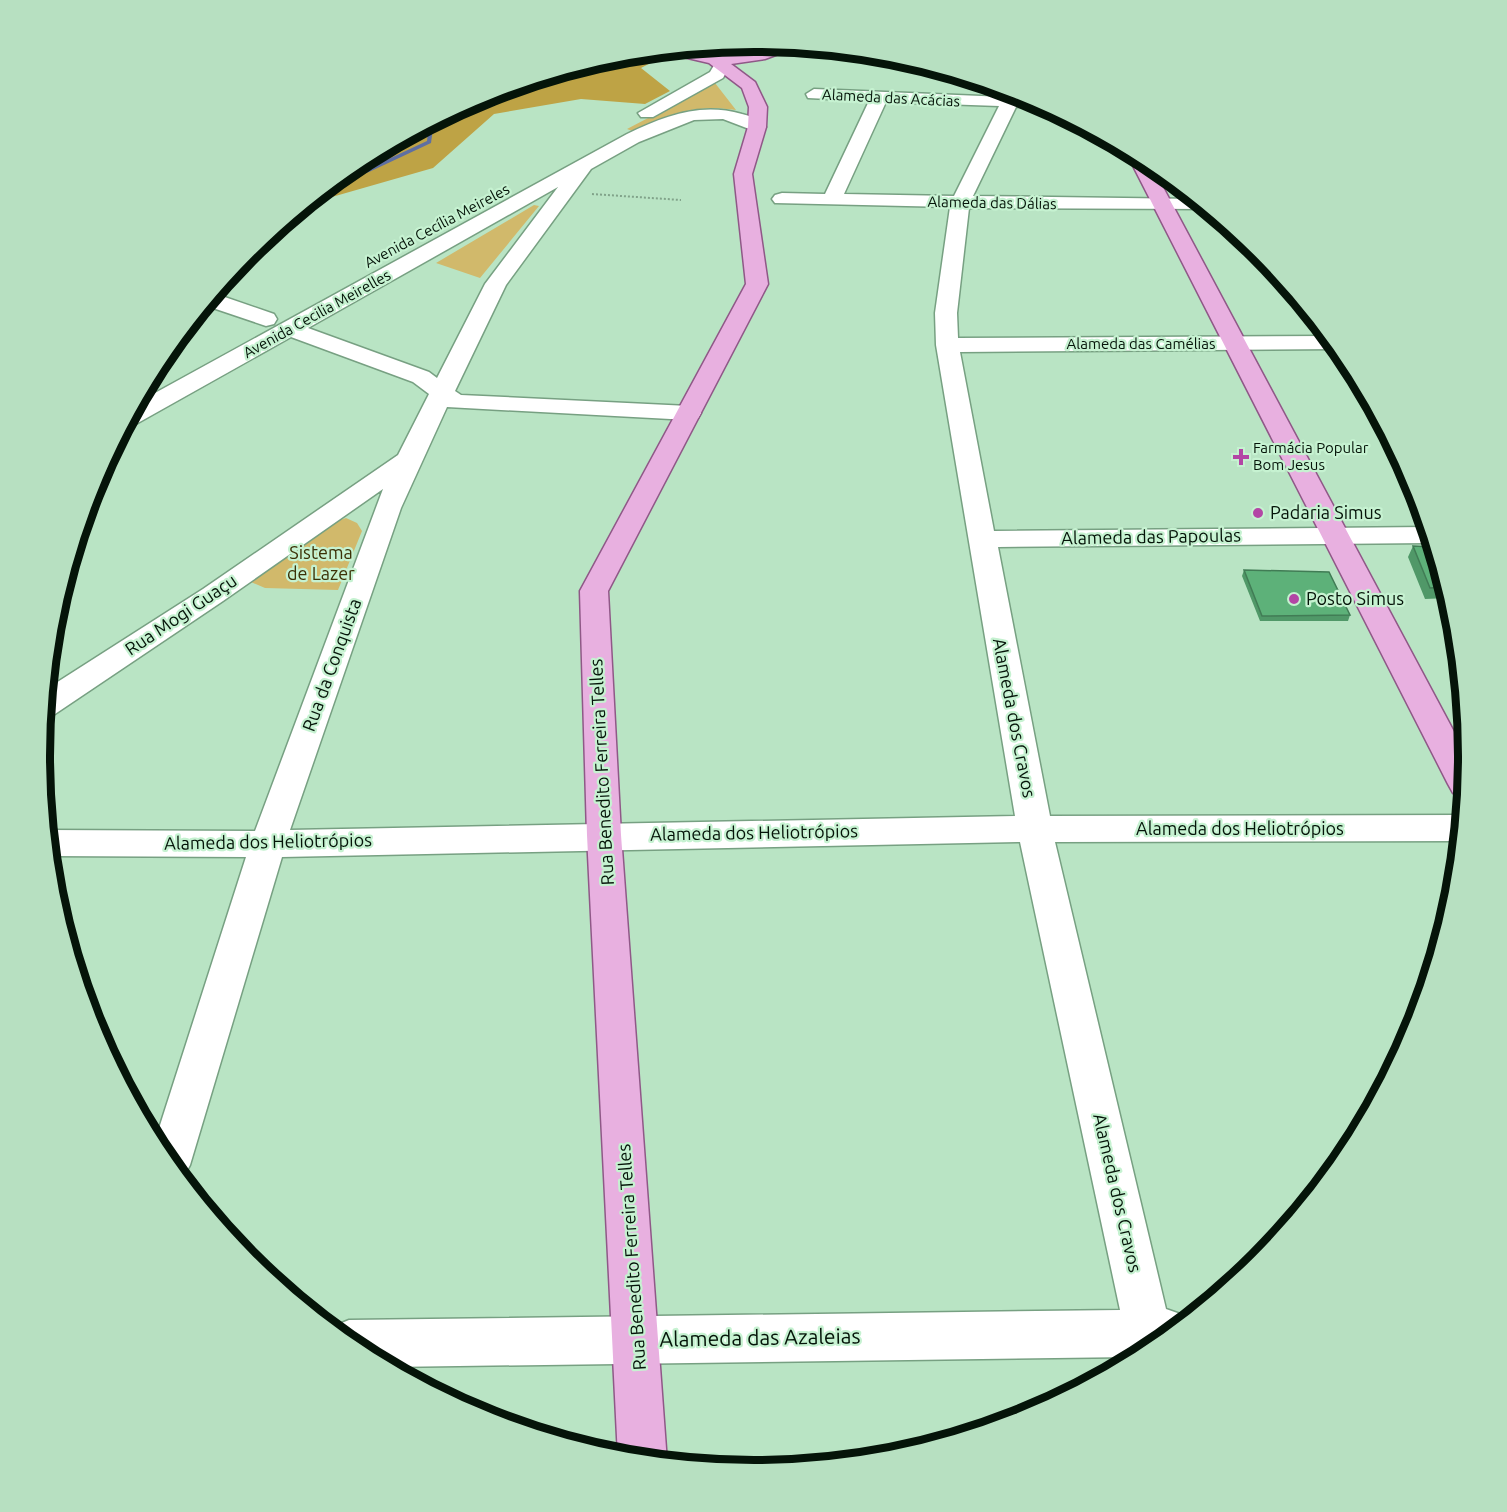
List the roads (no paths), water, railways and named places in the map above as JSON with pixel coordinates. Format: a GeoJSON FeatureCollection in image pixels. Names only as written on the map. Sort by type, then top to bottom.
{"type":"FeatureCollection","features":[{"type":"Feature","properties":{"kind":"main road"},"geometry":{"type":"LineString","coordinates":[[691,55],[719,63],[751,59],[770,53]]}},
{"type":"Feature","properties":{"kind":"main road","name":"Rua Benedito Ferreira Telles"},"geometry":{"type":"LineString","coordinates":[[644,1451],[604,835],[594,591],[757,284],[743,174],[757,127],[756,97],[739,76],[719,63]]}},
{"type":"Feature","properties":{"kind":"main road"},"geometry":{"type":"LineString","coordinates":[[1144,170],[1457,769]]}},
{"type":"Feature","properties":{"kind":"street","name":"Avenida Cecília Meireles"},"geometry":{"type":"LineString","coordinates":[[308,296],[711,78],[720,72],[719,63]]}},
{"type":"Feature","properties":{"kind":"street","name":"Alameda das Acácias"},"geometry":{"type":"LineString","coordinates":[[814,94],[880,98],[1003,98]]}},
{"type":"Feature","properties":{"kind":"street"},"geometry":{"type":"LineString","coordinates":[[832,200],[880,98]]}},
{"type":"Feature","properties":{"kind":"street","name":"Alameda dos Cravos"},"geometry":{"type":"LineString","coordinates":[[1011,101],[960,202],[946,313],[947,345],[1035,829],[1156,1333]]}},
{"type":"Feature","properties":{"kind":"street","name":"Avenida Cecilia Meirelles"},"geometry":{"type":"LineString","coordinates":[[140,411],[289,318],[584,166],[633,138],[678,117],[705,112],[740,117],[757,127]]}},
{"type":"Feature","properties":{"kind":"street"},"geometry":{"type":"LineString","coordinates":[[612,133],[633,138]]}},
{"type":"Feature","properties":{"kind":"street","name":"Rua da Conquista"},"geometry":{"type":"LineString","coordinates":[[173,1153],[268,844],[388,508],[409,459],[496,284],[562,192],[584,166]]}},
{"type":"Feature","properties":{"kind":"street","name":"Alameda das Dálias"},"geometry":{"type":"LineString","coordinates":[[782,199],[1192,205]]}},
{"type":"Feature","properties":{"kind":"street"},"geometry":{"type":"LineString","coordinates":[[216,302],[266,319],[289,318],[421,377],[454,402],[689,413]]}},
{"type":"Feature","properties":{"kind":"street"},"geometry":{"type":"LineString","coordinates":[[246,329],[266,319]]}},
{"type":"Feature","properties":{"kind":"street","name":"Alameda das Camélias"},"geometry":{"type":"LineString","coordinates":[[947,345],[1323,343]]}},
{"type":"Feature","properties":{"kind":"street","name":"Rua Mogi Guaçu"},"geometry":{"type":"LineString","coordinates":[[52,701],[409,459]]}},
{"type":"Feature","properties":{"kind":"street","name":"Rua Mogi Guaçu"},"geometry":{"type":"LineString","coordinates":[[318,522],[356,509],[388,508]]}},
{"type":"Feature","properties":{"kind":"street","name":"Alameda das Papoulas"},"geometry":{"type":"LineString","coordinates":[[981,539],[1422,535]]}},
{"type":"Feature","properties":{"kind":"street","name":"Alameda dos Heliotrópios"},"geometry":{"type":"LineString","coordinates":[[55,843],[268,844],[604,835],[1035,829],[1453,828]]}},
{"type":"Feature","properties":{"kind":"street","name":"Alameda das Azaleias"},"geometry":{"type":"LineString","coordinates":[[366,1344],[1149,1338]]}},
{"type":"Feature","properties":{"kind":"waterway"},"geometry":{"type":"LineString","coordinates":[[357,174],[429,142],[431,131]]}},
{"type":"Feature","properties":{"kind":"place","name":"Farmácia Popular Bom Jesus"},"geometry":{"type":"Point","coordinates":[1241,457]}},
{"type":"Feature","properties":{"kind":"place","name":"Padaria Simus"},"geometry":{"type":"Point","coordinates":[1258,513]}},
{"type":"Feature","properties":{"kind":"place","name":"Posto Simus"},"geometry":{"type":"Point","coordinates":[1294,599]}},
{"type":"Feature","properties":{"kind":"park label","name":"Sistema de Lazer"},"geometry":{"type":"Point","coordinates":[321,563]}}]}
